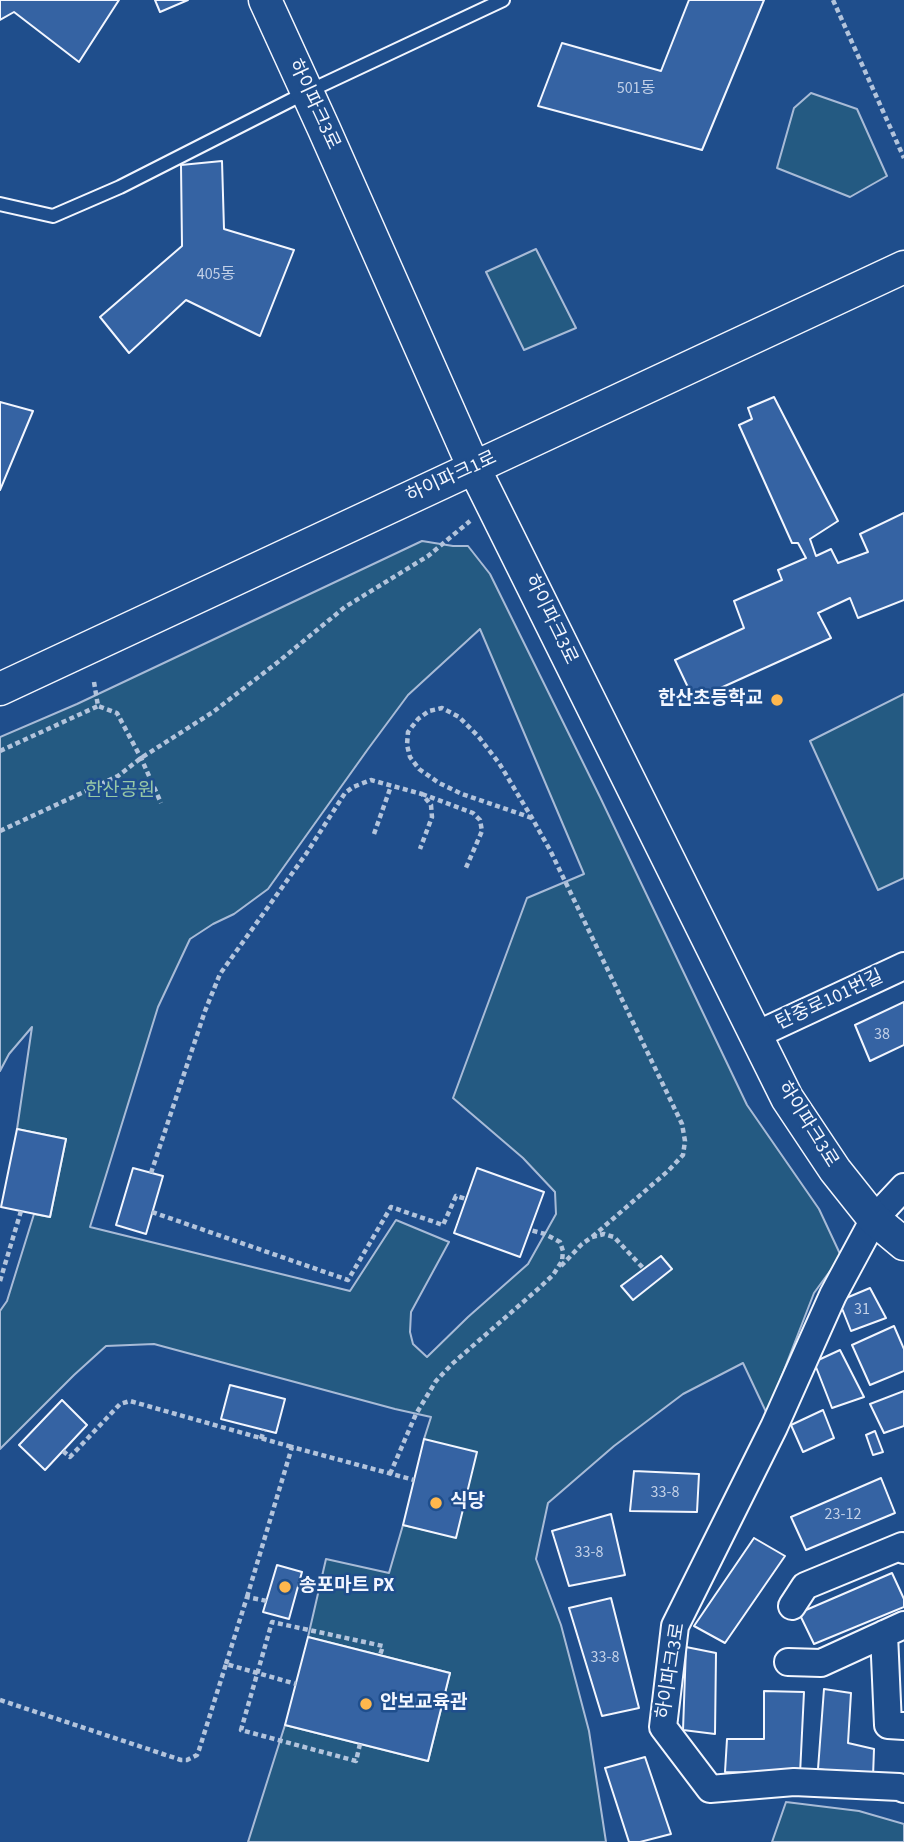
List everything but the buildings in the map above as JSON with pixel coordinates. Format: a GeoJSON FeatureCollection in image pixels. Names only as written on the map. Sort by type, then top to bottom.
{"type":"FeatureCollection","features":[{"type":"Feature","properties":{"kind":"street","name":"하이파크3로"},"geometry":{"type":"LineString","coordinates":[[265,0],[474,468],[794,1109],[835,1170],[874,1219],[904,1244]]}},
{"type":"Feature","properties":{"kind":"street","name":"하이파크1로"},"geometry":{"type":"LineString","coordinates":[[0,689],[904,267]]}},
{"type":"Feature","properties":{"kind":"street","name":"탄중로101번길"},"geometry":{"type":"LineString","coordinates":[[756,1035],[904,966]]}},
{"type":"Feature","properties":{"kind":"street"},"geometry":{"type":"LineString","coordinates":[[874,1219],[904,1186]]}},
{"type":"Feature","properties":{"kind":"street","name":"하이파크3로"},"geometry":{"type":"LineString","coordinates":[[874,1219],[833,1295],[774,1427],[676,1626],[663,1727],[710,1789],[794,1782],[904,1789]]}},
{"type":"Feature","properties":{"kind":"street"},"geometry":{"type":"LineString","coordinates":[[792,1606],[804,1586],[902,1546],[904,1550]]}},
{"type":"Feature","properties":{"kind":"street"},"geometry":{"type":"LineString","coordinates":[[788,1662],[821,1663],[894,1630],[888,1725],[904,1726]]}},
{"type":"Feature","properties":{"kind":"lane"},"geometry":{"type":"LineString","coordinates":[[0,204],[53,216],[120,187],[307,92],[503,0]]}},
{"type":"Feature","properties":{"kind":"path"},"geometry":{"type":"LineString","coordinates":[[833,0],[904,158]]}},
{"type":"Feature","properties":{"kind":"path"},"geometry":{"type":"LineString","coordinates":[[0,831],[118,776],[213,712],[345,607],[428,556],[474,518]]}},
{"type":"Feature","properties":{"kind":"path"},"geometry":{"type":"LineString","coordinates":[[94,682],[98,706]]}},
{"type":"Feature","properties":{"kind":"path"},"geometry":{"type":"LineString","coordinates":[[0,751],[98,706],[117,712],[161,803]]}},
{"type":"Feature","properties":{"kind":"path"},"geometry":{"type":"LineString","coordinates":[[390,1474],[416,1414],[436,1381],[553,1275],[582,1244],[683,1155],[685,1141],[682,1124],[550,850],[532,818],[499,763],[478,736],[459,718],[442,708],[429,711],[418,719],[408,732],[407,745],[410,757],[419,769],[462,794],[532,818]]}},
{"type":"Feature","properties":{"kind":"path"},"geometry":{"type":"LineString","coordinates":[[151,1173],[213,988],[225,965],[306,854],[345,793],[353,786],[371,780],[422,794],[473,813],[480,820],[482,831],[465,870]]}},
{"type":"Feature","properties":{"kind":"path"},"geometry":{"type":"LineString","coordinates":[[374,834],[391,786]]}},
{"type":"Feature","properties":{"kind":"path"},"geometry":{"type":"LineString","coordinates":[[420,849],[432,817],[431,805],[422,794]]}},
{"type":"Feature","properties":{"kind":"path"},"geometry":{"type":"LineString","coordinates":[[152,1212],[348,1280],[391,1207],[443,1225],[456,1196],[466,1199]]}},
{"type":"Feature","properties":{"kind":"path"},"geometry":{"type":"LineString","coordinates":[[0,1281],[21,1211]]}},
{"type":"Feature","properties":{"kind":"path"},"geometry":{"type":"LineString","coordinates":[[530,1230],[560,1242],[562,1261],[553,1275]]}},
{"type":"Feature","properties":{"kind":"path"},"geometry":{"type":"LineString","coordinates":[[592,1237],[604,1234],[614,1237],[644,1269]]}},
{"type":"Feature","properties":{"kind":"path"},"geometry":{"type":"LineString","coordinates":[[63,1451],[70,1457],[120,1404],[130,1401],[414,1480]]}},
{"type":"Feature","properties":{"kind":"path"},"geometry":{"type":"LineString","coordinates":[[261,1438],[264,1430]]}},
{"type":"Feature","properties":{"kind":"path"},"geometry":{"type":"LineString","coordinates":[[0,1700],[181,1760],[197,1755],[292,1447]]}},
{"type":"Feature","properties":{"kind":"path"},"geometry":{"type":"LineString","coordinates":[[247,1597],[267,1601]]}},
{"type":"Feature","properties":{"kind":"path"},"geometry":{"type":"LineString","coordinates":[[360,1744],[356,1761],[242,1730],[272,1622],[383,1646],[380,1655]]}},
{"type":"Feature","properties":{"kind":"path"},"geometry":{"type":"LineString","coordinates":[[226,1664],[296,1684]]}},
{"type":"Feature","properties":{"kind":"green space"},"geometry":{"type":"Polygon","coordinates":[[[811,93],[857,109],[887,176],[850,197],[777,168],[794,108],[811,93]]]}},
{"type":"Feature","properties":{"kind":"green space"},"geometry":{"type":"Polygon","coordinates":[[[536,249],[576,328],[524,350],[486,272],[536,249]]]}},
{"type":"Feature","properties":{"kind":"green space","name":"한산공원"},"geometry":{"type":"Polygon","coordinates":[[[422,541],[468,546],[490,574],[747,1105],[819,1209],[841,1256],[814,1293],[767,1414],[743,1363],[683,1394],[614,1446],[548,1503],[536,1559],[561,1625],[589,1731],[606,1842],[248,1842],[285,1725],[428,1761],[450,1673],[308,1637],[326,1559],[389,1573],[403,1525],[456,1537],[424,1439],[431,1417],[154,1344],[106,1346],[0,1449],[0,1311],[7,1301],[34,1214],[50,1217],[66,1139],[17,1129],[32,1027],[9,1054],[0,1071],[0,737],[77,704],[422,541]],[[480,629],[408,695],[268,889],[234,914],[190,939],[158,1007],[90,1227],[350,1291],[396,1220],[449,1242],[411,1312],[410,1332],[413,1344],[427,1357],[528,1264],[556,1214],[555,1192],[523,1158],[453,1098],[527,898],[584,874],[480,629]]]}},
{"type":"Feature","properties":{"kind":"green space"},"geometry":{"type":"Polygon","coordinates":[[[904,694],[904,878],[878,890],[810,741],[904,694]]]}},
{"type":"Feature","properties":{"kind":"green space"},"geometry":{"type":"Polygon","coordinates":[[[786,1802],[859,1811],[904,1824],[904,1842],[772,1842],[786,1802]]]}},
{"type":"Feature","properties":{"kind":"place","name":"한산초등학교"},"geometry":{"type":"Point","coordinates":[777,700]}},
{"type":"Feature","properties":{"kind":"place","name":"식당"},"geometry":{"type":"Point","coordinates":[436,1503]}},
{"type":"Feature","properties":{"kind":"place","name":"송포마트 PX"},"geometry":{"type":"Point","coordinates":[285,1587]}},
{"type":"Feature","properties":{"kind":"place","name":"안보교육관"},"geometry":{"type":"Point","coordinates":[366,1704]}}]}
